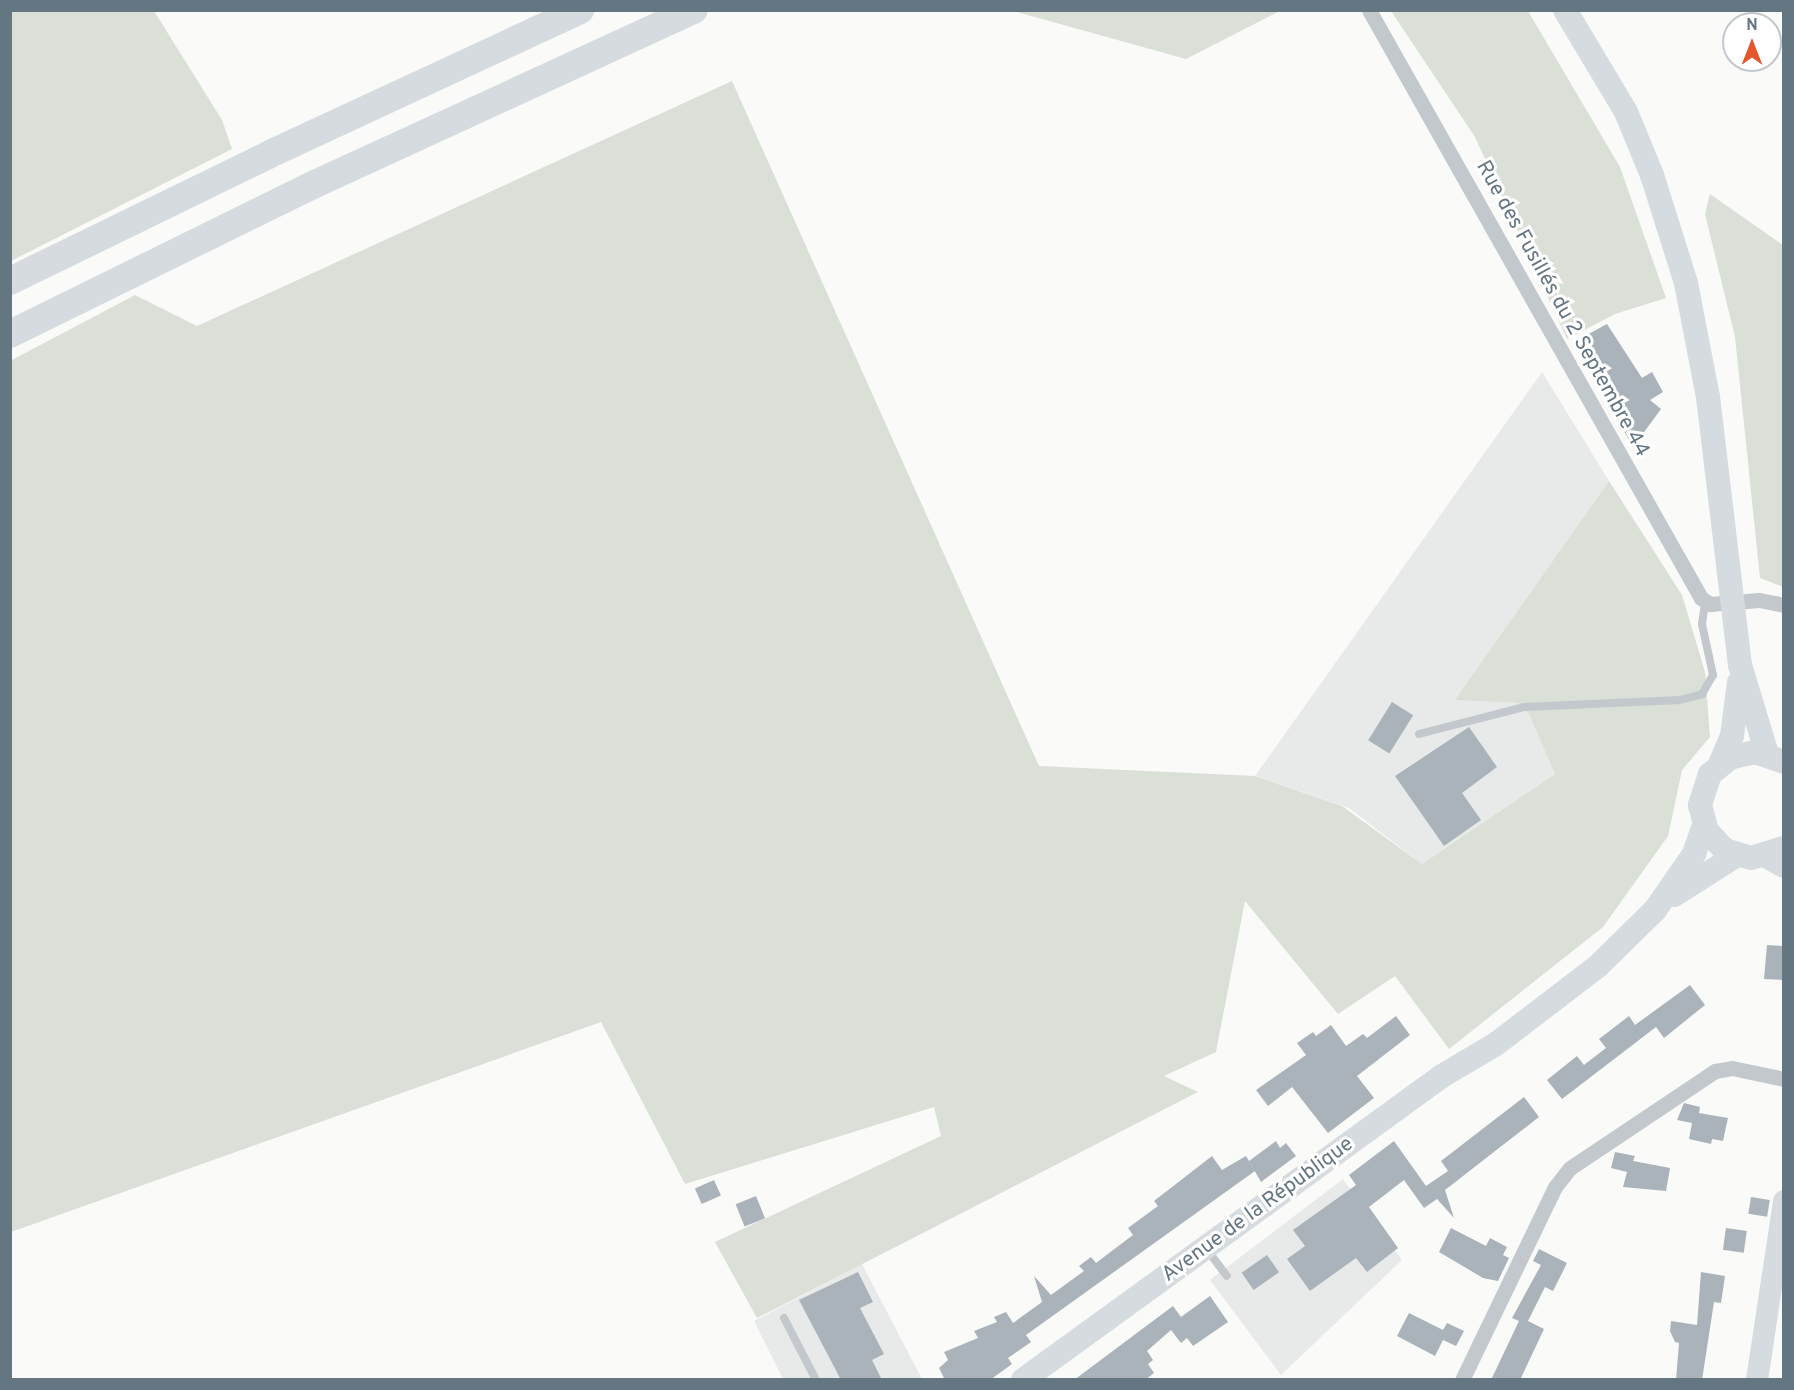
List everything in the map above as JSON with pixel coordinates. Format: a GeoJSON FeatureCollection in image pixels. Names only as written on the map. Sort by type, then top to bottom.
{"type":"FeatureCollection","features":[{"type":"Feature","properties":{"kind":"highway"},"geometry":{"type":"LineString","coordinates":[[10,281],[270,154],[580,10]]}},
{"type":"Feature","properties":{"kind":"highway"},"geometry":{"type":"LineString","coordinates":[[10,334],[365,161],[694,10]]}},
{"type":"Feature","properties":{"kind":"main road"},"geometry":{"type":"LineString","coordinates":[[1565,10],[1626,112]]}},
{"type":"Feature","properties":{"kind":"main road"},"geometry":{"type":"LineString","coordinates":[[1578,10],[1614,78],[1660,198],[1692,306],[1734,602],[1740,665],[1735,723],[1720,764],[1702,792],[1704,825],[1720,846],[1737,855],[1777,857]]}},
{"type":"Feature","properties":{"kind":"main road"},"geometry":{"type":"LineString","coordinates":[[1720,764],[1742,754],[1775,758],[1740,665]]}},
{"type":"Feature","properties":{"kind":"main road","name":"Avenue de la République"},"geometry":{"type":"LineString","coordinates":[[1655,910],[1694,854],[1704,825]]}},
{"type":"Feature","properties":{"kind":"main road","name":"Avenue de la République"},"geometry":{"type":"LineString","coordinates":[[1047,1380],[1215,1261],[1442,1076],[1496,1044],[1598,966],[1655,910],[1710,870],[1737,855]]}},
{"type":"Feature","properties":{"kind":"main road"},"geometry":{"type":"LineString","coordinates":[[1757,1380],[1784,1201]]}},
{"type":"Feature","properties":{"kind":"main road","name":"Avenue de la République"},"geometry":{"type":"LineString","coordinates":[[1023,1380],[1215,1261]]}},
{"type":"Feature","properties":{"kind":"street","name":"Rue des Fusillés du 2 Septembre 44"},"geometry":{"type":"LineString","coordinates":[[1370,10],[1705,602]]}},
{"type":"Feature","properties":{"kind":"street"},"geometry":{"type":"LineString","coordinates":[[1705,602],[1759,600],[1784,605]]}},
{"type":"Feature","properties":{"kind":"street"},"geometry":{"type":"LineString","coordinates":[[1462,1380],[1555,1187],[1570,1168],[1715,1071],[1732,1068],[1784,1079]]}},
{"type":"Feature","properties":{"kind":"lane"},"geometry":{"type":"LineString","coordinates":[[1419,734],[1524,707],[1697,697],[1707,691],[1713,675],[1702,624],[1705,602]]}},
{"type":"Feature","properties":{"kind":"lane"},"geometry":{"type":"LineString","coordinates":[[784,1318],[816,1380]]}},
{"type":"Feature","properties":{"kind":"shaded area"},"geometry":{"type":"Polygon","coordinates":[[[11,10],[154,11],[222,120],[232,149],[11,261],[11,10]]]}},
{"type":"Feature","properties":{"kind":"shaded area"},"geometry":{"type":"Polygon","coordinates":[[[1280,10],[1186,59],[1013,11],[1280,10]]]}},
{"type":"Feature","properties":{"kind":"shaded area"},"geometry":{"type":"Polygon","coordinates":[[[1391,11],[1528,11],[1620,167],[1666,298],[1615,314],[1567,339],[1475,137],[1391,11]]]}},
{"type":"Feature","properties":{"kind":"shaded area"},"geometry":{"type":"Polygon","coordinates":[[[732,81],[1039,766],[1255,776],[1342,806],[1422,864],[1555,774],[1529,714],[1518,703],[1455,700],[1609,481],[1682,595],[1705,672],[1710,737],[1682,770],[1668,836],[1603,927],[1449,1049],[1395,976],[1338,1014],[1245,901],[1216,1052],[1164,1076],[1198,1092],[757,1318],[715,1242],[941,1136],[934,1107],[685,1184],[601,1022],[11,1232],[10,361],[135,295],[197,326],[732,81]]]}},
{"type":"Feature","properties":{"kind":"shaded area"},"geometry":{"type":"Polygon","coordinates":[[[1710,194],[1783,245],[1783,587],[1760,578],[1735,337],[1705,214],[1710,194]]]}},
{"type":"Feature","properties":{"kind":"shaded area"},"geometry":{"type":"Polygon","coordinates":[[[1542,372],[1609,481],[1456,700],[1518,703],[1529,713],[1555,774],[1422,864],[1349,808],[1255,776],[1542,372]]]}},
{"type":"Feature","properties":{"kind":"shaded area"},"geometry":{"type":"Polygon","coordinates":[[[1343,1179],[1402,1260],[1281,1375],[1210,1280],[1343,1179]]]}},
{"type":"Feature","properties":{"kind":"shaded area"},"geometry":{"type":"Polygon","coordinates":[[[862,1264],[922,1379],[783,1379],[754,1321],[862,1264]]]}},
{"type":"Feature","properties":{"kind":"building"},"geometry":{"type":"Polygon","coordinates":[[[1607,324],[1642,378],[1652,372],[1663,392],[1650,400],[1661,409],[1633,447],[1574,342],[1607,324]]]}},
{"type":"Feature","properties":{"kind":"building"},"geometry":{"type":"Polygon","coordinates":[[[1392,702],[1413,715],[1389,753],[1368,740],[1392,702]]]}},
{"type":"Feature","properties":{"kind":"building"},"geometry":{"type":"Polygon","coordinates":[[[1469,727],[1497,767],[1462,793],[1481,820],[1444,846],[1395,776],[1469,727]]]}},
{"type":"Feature","properties":{"kind":"building"},"geometry":{"type":"Polygon","coordinates":[[[1767,945],[1784,946],[1784,980],[1764,979],[1767,945]]]}},
{"type":"Feature","properties":{"kind":"building"},"geometry":{"type":"Polygon","coordinates":[[[1690,985],[1705,1005],[1664,1038],[1656,1027],[1562,1099],[1547,1080],[1577,1056],[1584,1065],[1606,1048],[1599,1039],[1629,1016],[1635,1025],[1690,985]]]}},
{"type":"Feature","properties":{"kind":"building"},"geometry":{"type":"Polygon","coordinates":[[[1396,1016],[1410,1035],[1357,1076],[1374,1098],[1328,1133],[1292,1087],[1268,1106],[1256,1090],[1306,1055],[1297,1043],[1313,1032],[1316,1036],[1331,1025],[1346,1046],[1363,1034],[1367,1038],[1396,1016]]]}},
{"type":"Feature","properties":{"kind":"building"},"geometry":{"type":"Polygon","coordinates":[[[1524,1097],[1539,1117],[1445,1190],[1454,1218],[1437,1199],[1424,1208],[1404,1180],[1369,1207],[1398,1248],[1367,1272],[1356,1258],[1310,1291],[1287,1259],[1305,1246],[1293,1230],[1356,1185],[1349,1175],[1394,1141],[1426,1186],[1448,1171],[1441,1161],[1524,1097]]]}},
{"type":"Feature","properties":{"kind":"building"},"geometry":{"type":"Polygon","coordinates":[[[1684,1103],[1700,1107],[1699,1113],[1728,1118],[1723,1141],[1712,1139],[1711,1144],[1689,1139],[1692,1123],[1677,1120],[1684,1103]]]}},
{"type":"Feature","properties":{"kind":"building"},"geometry":{"type":"Polygon","coordinates":[[[1276,1141],[1280,1148],[1286,1143],[1296,1156],[1261,1182],[1249,1161],[1276,1141]]]}},
{"type":"Feature","properties":{"kind":"building"},"geometry":{"type":"Polygon","coordinates":[[[1615,1152],[1635,1156],[1633,1161],[1670,1168],[1666,1191],[1623,1187],[1627,1172],[1611,1168],[1615,1152]]]}},
{"type":"Feature","properties":{"kind":"building"},"geometry":{"type":"Polygon","coordinates":[[[1212,1156],[1222,1170],[1246,1156],[1255,1171],[1026,1335],[1031,1342],[1008,1358],[1012,1364],[990,1380],[945,1380],[939,1368],[948,1360],[944,1352],[978,1338],[974,1331],[997,1322],[994,1317],[1006,1312],[1013,1323],[1042,1302],[1034,1276],[1051,1295],[1084,1271],[1079,1266],[1091,1257],[1096,1263],[1133,1235],[1128,1228],[1158,1206],[1154,1201],[1212,1156]]]}},
{"type":"Feature","properties":{"kind":"building"},"geometry":{"type":"Polygon","coordinates":[[[714,1180],[721,1196],[702,1204],[695,1189],[714,1180]]]}},
{"type":"Feature","properties":{"kind":"building"},"geometry":{"type":"Polygon","coordinates":[[[756,1196],[765,1218],[745,1226],[736,1204],[756,1196]]]}},
{"type":"Feature","properties":{"kind":"building"},"geometry":{"type":"Polygon","coordinates":[[[1751,1197],[1770,1200],[1767,1217],[1748,1214],[1751,1197]]]}},
{"type":"Feature","properties":{"kind":"building"},"geometry":{"type":"Polygon","coordinates":[[[1451,1228],[1486,1246],[1490,1238],[1507,1247],[1503,1255],[1509,1258],[1498,1281],[1483,1278],[1439,1252],[1451,1228]]]}},
{"type":"Feature","properties":{"kind":"building"},"geometry":{"type":"Polygon","coordinates":[[[1726,1228],[1747,1231],[1744,1253],[1723,1250],[1726,1228]]]}},
{"type":"Feature","properties":{"kind":"building"},"geometry":{"type":"Polygon","coordinates":[[[1539,1249],[1567,1263],[1553,1291],[1545,1287],[1528,1321],[1544,1329],[1520,1380],[1491,1380],[1519,1321],[1512,1318],[1541,1265],[1533,1261],[1539,1249]]]}},
{"type":"Feature","properties":{"kind":"building"},"geometry":{"type":"Polygon","coordinates":[[[1267,1255],[1279,1272],[1254,1290],[1242,1273],[1267,1255]]]}},
{"type":"Feature","properties":{"kind":"building"},"geometry":{"type":"Polygon","coordinates":[[[858,1272],[873,1302],[860,1308],[884,1354],[872,1360],[882,1380],[841,1380],[799,1300],[858,1272]]]}},
{"type":"Feature","properties":{"kind":"building"},"geometry":{"type":"Polygon","coordinates":[[[1701,1272],[1725,1276],[1721,1303],[1714,1302],[1702,1380],[1676,1380],[1679,1343],[1675,1342],[1670,1331],[1671,1321],[1697,1325],[1701,1272]]]}},
{"type":"Feature","properties":{"kind":"building"},"geometry":{"type":"Polygon","coordinates":[[[1210,1296],[1228,1322],[1193,1346],[1187,1338],[1181,1343],[1171,1330],[1147,1351],[1153,1360],[1148,1364],[1154,1373],[1145,1380],[1074,1380],[1173,1306],[1181,1317],[1210,1296]]]}},
{"type":"Feature","properties":{"kind":"building"},"geometry":{"type":"Polygon","coordinates":[[[1409,1313],[1443,1330],[1447,1323],[1464,1331],[1456,1346],[1443,1340],[1435,1356],[1397,1336],[1409,1313]]]}}]}
